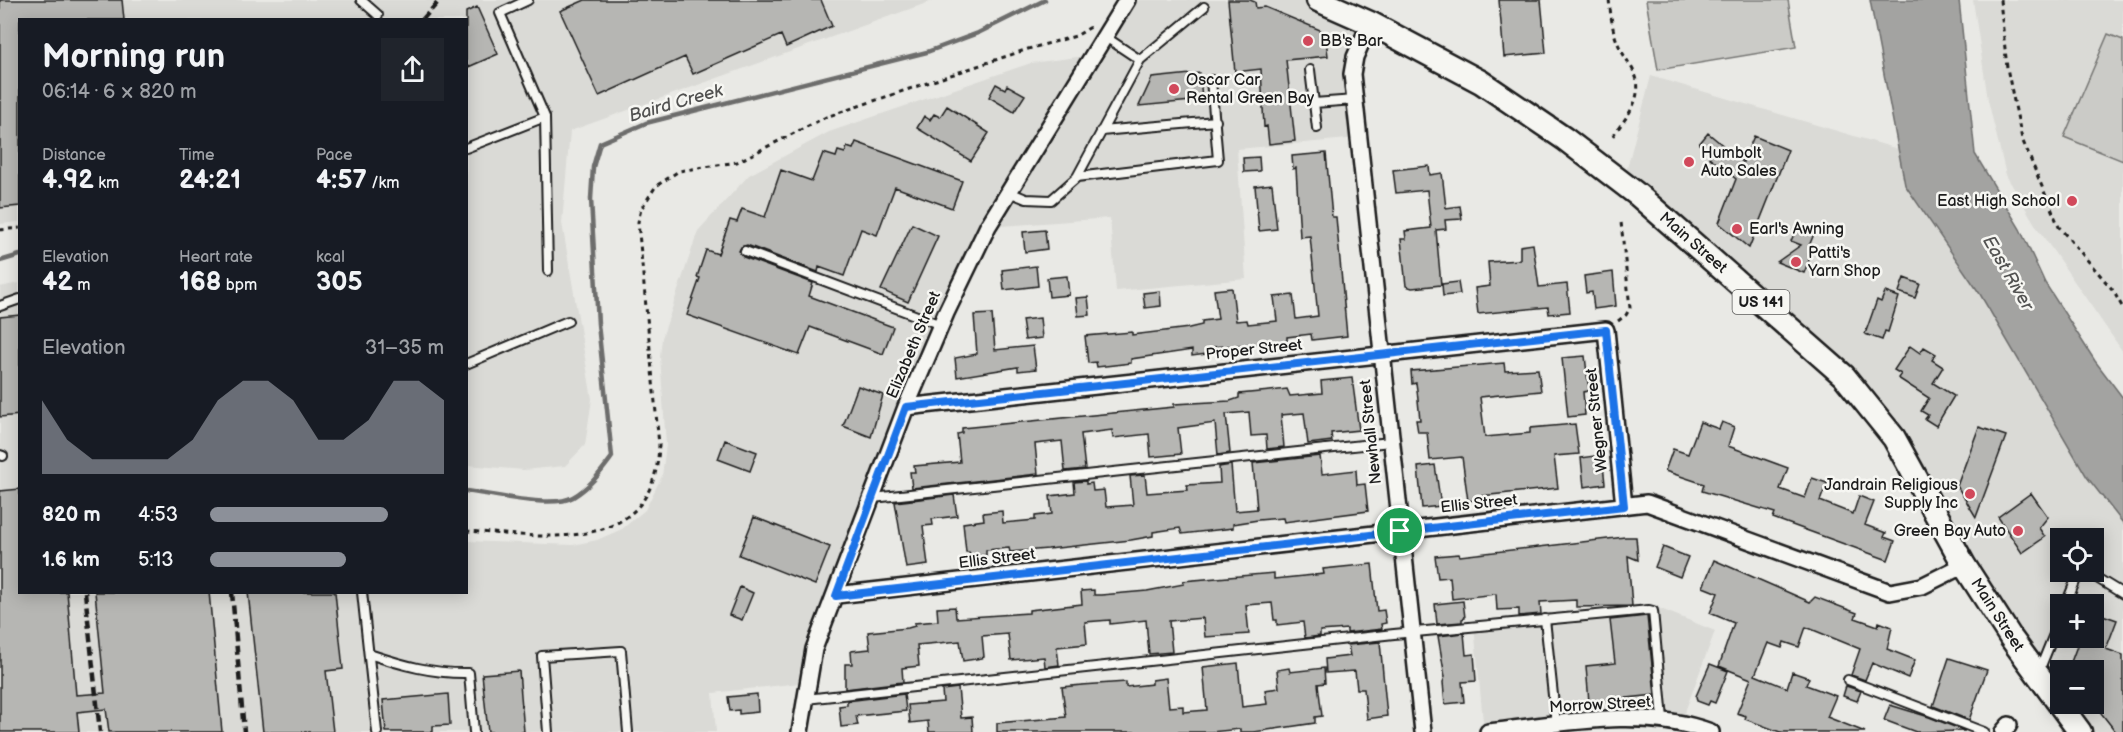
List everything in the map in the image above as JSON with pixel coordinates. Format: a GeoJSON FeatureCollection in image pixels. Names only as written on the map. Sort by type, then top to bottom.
{"type":"FeatureCollection","features":[{"type":"Feature","properties":{"kind":"main road","name":"Main Street"},"geometry":{"type":"LineString","coordinates":[[1318,0],[1370,23],[1481,82],[1565,139],[1638,195],[1819,351],[1845,376],[1894,438],[1964,564],[2037,675],[2080,732]]}},
{"type":"Feature","properties":{"kind":"street","name":"Elizabeth Street"},"geometry":{"type":"LineString","coordinates":[[800,732],[814,649],[906,407],[941,325],[979,244],[1127,0]]}},
{"type":"Feature","properties":{"kind":"street","name":"Newhall Street"},"geometry":{"type":"LineString","coordinates":[[1370,23],[1353,66],[1355,100],[1422,732]]}},
{"type":"Feature","properties":{"kind":"street","name":"Proper Street"},"geometry":{"type":"LineString","coordinates":[[906,407],[1611,326]]}},
{"type":"Feature","properties":{"kind":"street","name":"Wegner Street"},"geometry":{"type":"LineString","coordinates":[[1611,326],[1624,506]]}},
{"type":"Feature","properties":{"kind":"street","name":"Ellis Street"},"geometry":{"type":"LineString","coordinates":[[836,596],[1647,503],[1873,588],[1890,592],[1922,586],[1964,564]]}},
{"type":"Feature","properties":{"kind":"street","name":"Morrow Street"},"geometry":{"type":"LineString","coordinates":[[1488,732],[1637,718],[1663,719],[1712,732]]}},
{"type":"Feature","properties":{"kind":"lane"},"geometry":{"type":"LineString","coordinates":[[361,0],[378,15]]}},
{"type":"Feature","properties":{"kind":"lane"},"geometry":{"type":"LineString","coordinates":[[528,0],[500,13],[545,117],[548,271]]}},
{"type":"Feature","properties":{"kind":"lane"},"geometry":{"type":"LineString","coordinates":[[1010,192],[1026,199],[1051,200],[1077,177],[1140,60],[1204,7]]}},
{"type":"Feature","properties":{"kind":"lane"},"geometry":{"type":"LineString","coordinates":[[1104,36],[1140,60]]}},
{"type":"Feature","properties":{"kind":"lane"},"geometry":{"type":"LineString","coordinates":[[1310,70],[1317,128]]}},
{"type":"Feature","properties":{"kind":"lane"},"geometry":{"type":"LineString","coordinates":[[1077,177],[1218,160],[1211,80]]}},
{"type":"Feature","properties":{"kind":"lane"},"geometry":{"type":"LineString","coordinates":[[1314,103],[1355,100]]}},
{"type":"Feature","properties":{"kind":"lane"},"geometry":{"type":"LineString","coordinates":[[468,147],[545,117]]}},
{"type":"Feature","properties":{"kind":"lane"},"geometry":{"type":"LineString","coordinates":[[1101,131],[1216,121]]}},
{"type":"Feature","properties":{"kind":"lane"},"geometry":{"type":"LineString","coordinates":[[745,251],[941,325]]}},
{"type":"Feature","properties":{"kind":"lane"},"geometry":{"type":"LineString","coordinates":[[0,306],[18,300]]}},
{"type":"Feature","properties":{"kind":"lane"},"geometry":{"type":"LineString","coordinates":[[468,363],[568,321]]}},
{"type":"Feature","properties":{"kind":"lane"},"geometry":{"type":"LineString","coordinates":[[873,498],[1390,442]]}},
{"type":"Feature","properties":{"kind":"lane"},"geometry":{"type":"LineString","coordinates":[[2103,582],[2123,594]]}},
{"type":"Feature","properties":{"kind":"lane"},"geometry":{"type":"LineString","coordinates":[[362,594],[377,732]]}},
{"type":"Feature","properties":{"kind":"lane"},"geometry":{"type":"LineString","coordinates":[[806,699],[1412,632],[1653,611],[1663,719]]}},
{"type":"Feature","properties":{"kind":"lane"},"geometry":{"type":"LineString","coordinates":[[1545,619],[1556,724]]}},
{"type":"Feature","properties":{"kind":"lane"},"geometry":{"type":"LineString","coordinates":[[2037,675],[2050,644]]}},
{"type":"Feature","properties":{"kind":"lane"},"geometry":{"type":"LineString","coordinates":[[548,732],[542,656],[621,651],[628,732]]}},
{"type":"Feature","properties":{"kind":"lane"},"geometry":{"type":"LineString","coordinates":[[369,654],[415,669],[450,673],[469,672],[474,732]]}},
{"type":"Feature","properties":{"kind":"lane"},"geometry":{"type":"LineString","coordinates":[[1848,680],[1984,732]]}},
{"type":"Feature","properties":{"kind":"path"},"geometry":{"type":"LineString","coordinates":[[1610,0],[1612,26],[1619,46],[1636,74],[1638,85],[1634,104],[1612,137]]}},
{"type":"Feature","properties":{"kind":"path"},"geometry":{"type":"LineString","coordinates":[[2000,0],[2007,68],[2022,139],[2059,226],[2112,289],[2123,308]]}},
{"type":"Feature","properties":{"kind":"path"},"geometry":{"type":"LineString","coordinates":[[1611,326],[1626,315],[1630,308],[1621,222]]}},
{"type":"Feature","properties":{"kind":"path"},"geometry":{"type":"LineString","coordinates":[[0,230],[18,228]]}},
{"type":"Feature","properties":{"kind":"shaded area"},"geometry":{"type":"Polygon","coordinates":[[[0,0],[935,0],[570,131],[562,223],[592,399],[585,445],[565,466],[524,470],[468,465],[468,18],[18,18],[18,222],[0,224],[0,0]]]}},
{"type":"Feature","properties":{"kind":"shaded area"},"geometry":{"type":"Polygon","coordinates":[[[1127,0],[1318,0],[1370,23],[1355,57],[1359,138],[1237,149],[1246,279],[1116,291],[1110,218],[988,227],[946,313],[808,682],[713,693],[716,732],[0,732],[0,287],[18,283],[18,594],[468,594],[468,541],[573,545],[597,540],[622,529],[645,510],[662,476],[666,445],[660,356],[662,338],[698,231],[749,175],[829,132],[1031,63],[1093,55],[1127,0]]]}},
{"type":"Feature","properties":{"kind":"shaded area"},"geometry":{"type":"Polygon","coordinates":[[[1646,0],[1788,0],[1796,47],[1658,70],[1646,0]]]}},
{"type":"Feature","properties":{"kind":"shaded area","name":"East High School"},"geometry":{"type":"Polygon","coordinates":[[[1973,0],[2123,0],[2123,352],[2036,226],[2006,175],[1988,100],[1973,0]]]}},
{"type":"Feature","properties":{"kind":"shaded area"},"geometry":{"type":"Polygon","coordinates":[[[2108,34],[2123,40],[2123,161],[2064,137],[2108,34]]]}},
{"type":"Feature","properties":{"kind":"shaded area"},"geometry":{"type":"Polygon","coordinates":[[[1651,76],[1898,149],[1905,185],[1980,294],[2087,477],[2123,523],[2123,732],[2080,732],[2067,714],[2104,714],[2104,660],[2050,660],[2050,691],[2011,638],[1964,565],[1894,438],[1844,376],[1623,184],[1651,76]]]}},
{"type":"Feature","properties":{"kind":"shaded area"},"geometry":{"type":"Polygon","coordinates":[[[1651,605],[1715,631],[1686,709],[1684,724],[1663,719],[1484,732],[1474,626],[1649,610],[1651,605]]]}},
{"type":"Feature","properties":{"kind":"water","name":"East River"},"geometry":{"type":"Polygon","coordinates":[[[1870,0],[1959,0],[1975,154],[2020,229],[2045,283],[2095,361],[2123,398],[2123,523],[2087,477],[1980,294],[1905,185],[1870,0]]]}},
{"type":"Feature","properties":{"kind":"building"},"geometry":{"type":"Polygon","coordinates":[[[0,0],[122,0],[124,18],[18,18],[18,206],[0,208],[0,0]]]}},
{"type":"Feature","properties":{"kind":"building"},"geometry":{"type":"Polygon","coordinates":[[[585,0],[821,0],[832,26],[786,47],[781,35],[693,74],[685,57],[599,96],[560,11],[585,0]]]}},
{"type":"Feature","properties":{"kind":"building"},"geometry":{"type":"Polygon","coordinates":[[[1228,0],[1250,0],[1255,2],[1256,8],[1265,7],[1325,32],[1328,56],[1286,60],[1295,141],[1269,144],[1267,126],[1264,127],[1261,69],[1235,72],[1228,0]]]}},
{"type":"Feature","properties":{"kind":"building"},"geometry":{"type":"Polygon","coordinates":[[[1499,0],[1541,0],[1546,53],[1504,57],[1499,0]]]}},
{"type":"Feature","properties":{"kind":"building"},"geometry":{"type":"Polygon","coordinates":[[[477,7],[498,54],[468,67],[468,18],[466,18],[466,12],[477,7]]]}},
{"type":"Feature","properties":{"kind":"building","name":"Oscar Car Rental Green Bay"},"geometry":{"type":"Polygon","coordinates":[[[1200,73],[1202,100],[1139,106],[1152,78],[1200,73]]]}},
{"type":"Feature","properties":{"kind":"building"},"geometry":{"type":"Polygon","coordinates":[[[996,84],[1005,89],[1007,85],[1025,95],[1014,112],[989,97],[996,84]]]}},
{"type":"Feature","properties":{"kind":"building"},"geometry":{"type":"Polygon","coordinates":[[[947,106],[989,133],[971,161],[917,128],[924,116],[930,120],[934,114],[940,117],[947,106]]]}},
{"type":"Feature","properties":{"kind":"building"},"geometry":{"type":"Polygon","coordinates":[[[1708,133],[1743,162],[1754,136],[1788,150],[1749,248],[1719,223],[1736,179],[1709,157],[1711,154],[1699,144],[1708,133]]]}},
{"type":"Feature","properties":{"kind":"building"},"geometry":{"type":"Polygon","coordinates":[[[856,142],[962,181],[952,208],[895,187],[877,235],[861,229],[844,276],[819,267],[818,272],[747,245],[741,247],[739,251],[743,257],[813,283],[809,296],[893,327],[883,354],[810,327],[799,355],[687,315],[700,278],[697,277],[706,250],[718,254],[730,220],[737,222],[742,209],[765,217],[781,170],[812,181],[823,153],[836,157],[838,151],[845,153],[847,147],[853,149],[856,142]]]}},
{"type":"Feature","properties":{"kind":"building"},"geometry":{"type":"Polygon","coordinates":[[[1326,153],[1332,217],[1336,217],[1347,336],[1312,340],[1311,334],[1287,337],[1287,342],[1213,347],[1214,353],[1192,356],[1192,350],[1131,359],[1131,363],[1097,367],[1096,362],[1088,363],[1085,336],[1132,332],[1132,335],[1189,328],[1202,325],[1202,321],[1218,319],[1214,290],[1232,288],[1236,321],[1247,320],[1248,324],[1277,321],[1274,297],[1293,295],[1296,319],[1318,316],[1310,236],[1300,237],[1296,168],[1293,169],[1292,156],[1326,153]]]}},
{"type":"Feature","properties":{"kind":"building"},"geometry":{"type":"Polygon","coordinates":[[[1259,157],[1260,171],[1244,172],[1243,158],[1259,157]]]}},
{"type":"Feature","properties":{"kind":"building"},"geometry":{"type":"Polygon","coordinates":[[[1429,166],[1430,175],[1442,173],[1446,208],[1460,206],[1462,219],[1445,220],[1446,229],[1436,230],[1441,285],[1412,288],[1406,286],[1401,239],[1406,239],[1405,231],[1431,228],[1427,190],[1396,193],[1393,170],[1429,166]]]}},
{"type":"Feature","properties":{"kind":"building"},"geometry":{"type":"Polygon","coordinates":[[[1272,184],[1277,229],[1259,231],[1255,186],[1272,184]]]}},
{"type":"Feature","properties":{"kind":"building"},"geometry":{"type":"Polygon","coordinates":[[[912,224],[938,236],[908,302],[881,290],[912,224]]]}},
{"type":"Feature","properties":{"kind":"building"},"geometry":{"type":"Polygon","coordinates":[[[1797,227],[1814,234],[1809,246],[1814,248],[1804,273],[1777,262],[1801,245],[1791,241],[1797,227]]]}},
{"type":"Feature","properties":{"kind":"building"},"geometry":{"type":"Polygon","coordinates":[[[1045,230],[1047,249],[1025,252],[1023,232],[1045,230]]]}},
{"type":"Feature","properties":{"kind":"building"},"geometry":{"type":"Polygon","coordinates":[[[1533,244],[1539,287],[1567,284],[1570,312],[1549,314],[1548,307],[1478,314],[1475,288],[1490,286],[1488,262],[1520,260],[1520,246],[1533,244]]]}},
{"type":"Feature","properties":{"kind":"building"},"geometry":{"type":"Polygon","coordinates":[[[1036,266],[1038,286],[1004,290],[1002,270],[1036,266]]]}},
{"type":"Feature","properties":{"kind":"building"},"geometry":{"type":"Polygon","coordinates":[[[1613,272],[1616,306],[1594,309],[1592,292],[1586,293],[1584,276],[1613,272]]]}},
{"type":"Feature","properties":{"kind":"building"},"geometry":{"type":"Polygon","coordinates":[[[1067,276],[1069,295],[1049,297],[1047,278],[1067,276]]]}},
{"type":"Feature","properties":{"kind":"building"},"geometry":{"type":"Polygon","coordinates":[[[1904,278],[1920,284],[1915,298],[1899,292],[1904,278]]]}},
{"type":"Feature","properties":{"kind":"building"},"geometry":{"type":"Polygon","coordinates":[[[1458,282],[1460,294],[1443,296],[1442,284],[1458,282]]]}},
{"type":"Feature","properties":{"kind":"building"},"geometry":{"type":"Polygon","coordinates":[[[1160,291],[1161,306],[1145,308],[1143,293],[1160,291]]]}},
{"type":"Feature","properties":{"kind":"building"},"geometry":{"type":"Polygon","coordinates":[[[1885,292],[1899,297],[1888,332],[1885,331],[1882,340],[1865,334],[1877,300],[1881,302],[1885,292]]]}},
{"type":"Feature","properties":{"kind":"building"},"geometry":{"type":"Polygon","coordinates":[[[1088,297],[1090,315],[1078,316],[1076,298],[1088,297]]]}},
{"type":"Feature","properties":{"kind":"building"},"geometry":{"type":"Polygon","coordinates":[[[992,314],[995,350],[1033,346],[1036,369],[1018,371],[1018,367],[957,377],[955,358],[977,354],[974,315],[992,314]]]}},
{"type":"Feature","properties":{"kind":"building"},"geometry":{"type":"Polygon","coordinates":[[[18,315],[18,415],[0,417],[0,317],[18,315]]]}},
{"type":"Feature","properties":{"kind":"building"},"geometry":{"type":"Polygon","coordinates":[[[1040,318],[1042,338],[1025,340],[1022,320],[1040,318]]]}},
{"type":"Feature","properties":{"kind":"building"},"geometry":{"type":"Polygon","coordinates":[[[1910,346],[1920,353],[1924,347],[1936,354],[1932,360],[1943,367],[1933,383],[1954,396],[1936,426],[1925,419],[1928,415],[1921,411],[1929,398],[1898,378],[1901,374],[1894,370],[1910,346]]]}},
{"type":"Feature","properties":{"kind":"building"},"geometry":{"type":"Polygon","coordinates":[[[1585,356],[1589,391],[1583,392],[1585,415],[1568,417],[1562,358],[1585,356]]]}},
{"type":"Feature","properties":{"kind":"building"},"geometry":{"type":"Polygon","coordinates":[[[1504,363],[1505,371],[1538,369],[1541,391],[1480,397],[1485,437],[1530,433],[1530,428],[1575,424],[1579,454],[1554,456],[1558,488],[1481,496],[1481,499],[1468,501],[1462,457],[1430,460],[1427,432],[1418,432],[1416,420],[1420,420],[1417,390],[1416,383],[1412,384],[1411,371],[1504,363]]]}},
{"type":"Feature","properties":{"kind":"building"},"geometry":{"type":"Polygon","coordinates":[[[1352,378],[1359,430],[1331,433],[1332,441],[1308,444],[1304,413],[1281,415],[1284,447],[1267,449],[1266,435],[1251,436],[1249,412],[1226,414],[1230,453],[1218,455],[1215,423],[1178,428],[1181,454],[1151,457],[1149,434],[1113,438],[1112,430],[1081,434],[1085,469],[1065,471],[1062,441],[1035,444],[1038,474],[912,488],[910,472],[915,472],[914,466],[960,462],[957,434],[962,433],[962,428],[1174,407],[1174,404],[1230,401],[1239,398],[1239,394],[1287,389],[1290,396],[1322,393],[1321,381],[1352,378]]]}},
{"type":"Feature","properties":{"kind":"building"},"geometry":{"type":"Polygon","coordinates":[[[858,386],[883,395],[871,437],[843,426],[858,386]]]}},
{"type":"Feature","properties":{"kind":"building"},"geometry":{"type":"Polygon","coordinates":[[[1700,422],[1719,429],[1722,422],[1734,427],[1728,446],[1788,468],[1780,489],[1805,498],[1812,478],[1827,483],[1820,501],[1853,514],[1859,496],[1874,502],[1865,525],[1886,533],[1884,537],[1895,541],[1888,560],[1773,518],[1775,513],[1702,491],[1704,484],[1665,471],[1673,449],[1688,454],[1700,422]]]}},
{"type":"Feature","properties":{"kind":"building"},"geometry":{"type":"Polygon","coordinates":[[[1979,427],[2006,436],[1976,517],[1957,486],[1979,427]]]}},
{"type":"Feature","properties":{"kind":"building"},"geometry":{"type":"Polygon","coordinates":[[[725,440],[757,452],[750,471],[718,459],[725,440]]]}},
{"type":"Feature","properties":{"kind":"building"},"geometry":{"type":"Polygon","coordinates":[[[1602,455],[1605,484],[1584,487],[1581,458],[1602,455]]]}},
{"type":"Feature","properties":{"kind":"building"},"geometry":{"type":"Polygon","coordinates":[[[1320,456],[1322,474],[1356,470],[1357,485],[1365,484],[1368,511],[1284,522],[1283,518],[1258,520],[1233,524],[1233,528],[1182,534],[1180,528],[1153,532],[1153,536],[1131,540],[1048,549],[1010,552],[1009,548],[986,550],[986,555],[970,557],[969,552],[966,552],[963,523],[984,520],[983,513],[1002,511],[1003,523],[1035,520],[1035,516],[1052,514],[1050,496],[1075,493],[1074,482],[1086,481],[1086,484],[1092,483],[1093,491],[1104,490],[1106,507],[1133,505],[1130,476],[1145,475],[1147,493],[1188,490],[1187,485],[1220,483],[1219,467],[1231,465],[1235,511],[1257,509],[1253,463],[1320,456]]]}},
{"type":"Feature","properties":{"kind":"building"},"geometry":{"type":"Polygon","coordinates":[[[1435,465],[1441,506],[1422,508],[1418,467],[1435,465]]]}},
{"type":"Feature","properties":{"kind":"building"},"geometry":{"type":"Polygon","coordinates":[[[18,489],[18,594],[67,594],[76,695],[105,693],[95,594],[209,594],[222,732],[109,732],[106,709],[77,712],[79,732],[0,732],[0,491],[18,489]]]}},
{"type":"Feature","properties":{"kind":"building"},"geometry":{"type":"Polygon","coordinates":[[[2031,493],[2048,517],[2039,528],[2045,537],[2022,553],[1998,517],[2031,493]]]}},
{"type":"Feature","properties":{"kind":"building"},"geometry":{"type":"Polygon","coordinates":[[[954,495],[957,516],[932,519],[933,525],[923,526],[928,565],[906,568],[895,502],[954,495]]]}},
{"type":"Feature","properties":{"kind":"building"},"geometry":{"type":"Polygon","coordinates":[[[754,517],[830,547],[815,585],[739,555],[754,517]]]}},
{"type":"Feature","properties":{"kind":"building"},"geometry":{"type":"Polygon","coordinates":[[[1636,537],[1638,560],[1628,556],[1632,606],[1576,607],[1576,600],[1540,602],[1541,614],[1519,616],[1519,609],[1497,610],[1496,594],[1452,599],[1450,577],[1438,578],[1435,556],[1459,554],[1460,556],[1636,537]]]}},
{"type":"Feature","properties":{"kind":"building"},"geometry":{"type":"Polygon","coordinates":[[[1663,547],[1688,557],[1680,577],[1655,567],[1663,547]]]}},
{"type":"Feature","properties":{"kind":"building"},"geometry":{"type":"Polygon","coordinates":[[[1714,560],[1810,602],[1815,597],[1857,613],[1855,618],[1878,626],[1879,622],[1892,627],[1887,649],[1915,660],[1908,678],[1872,663],[1865,680],[1851,675],[1860,649],[1806,627],[1799,647],[1784,642],[1782,648],[1768,643],[1755,675],[1787,688],[1792,672],[1809,678],[1806,685],[1836,696],[1827,717],[1865,732],[1780,732],[1745,719],[1746,716],[1737,713],[1751,679],[1719,666],[1734,623],[1710,613],[1718,593],[1703,587],[1714,560]]]}},
{"type":"Feature","properties":{"kind":"building"},"geometry":{"type":"Polygon","coordinates":[[[1372,564],[1377,611],[1384,610],[1386,623],[1381,624],[1382,629],[1347,633],[1347,629],[1320,631],[1320,636],[1305,638],[1303,622],[1277,625],[1277,620],[1274,620],[1272,603],[1246,605],[1249,634],[1205,637],[1203,618],[1169,621],[1172,652],[1149,654],[1146,620],[1110,624],[1110,620],[1085,622],[1087,644],[1057,647],[1059,665],[1045,667],[1044,657],[1011,660],[1008,634],[982,636],[984,657],[982,658],[963,661],[960,641],[917,645],[919,666],[902,668],[903,682],[845,689],[845,664],[852,664],[851,651],[870,649],[868,632],[908,628],[915,626],[914,623],[938,621],[937,608],[955,607],[956,618],[1029,613],[1029,610],[1082,604],[1081,591],[1094,590],[1094,595],[1101,595],[1147,591],[1184,584],[1183,581],[1274,573],[1274,579],[1324,574],[1323,569],[1372,564]]]}},
{"type":"Feature","properties":{"kind":"building"},"geometry":{"type":"Polygon","coordinates":[[[740,587],[753,593],[742,620],[729,615],[740,587]]]}},
{"type":"Feature","properties":{"kind":"building"},"geometry":{"type":"Polygon","coordinates":[[[248,594],[335,594],[343,669],[326,671],[333,732],[263,732],[248,594]]]}},
{"type":"Feature","properties":{"kind":"building"},"geometry":{"type":"Polygon","coordinates":[[[1463,601],[1465,618],[1462,622],[1437,624],[1435,604],[1463,601]]]}},
{"type":"Feature","properties":{"kind":"building"},"geometry":{"type":"Polygon","coordinates":[[[2104,615],[2117,620],[2106,649],[2123,655],[2123,732],[2116,732],[2102,714],[2104,714],[2104,660],[2072,660],[2076,648],[2104,648],[2104,615]]]}},
{"type":"Feature","properties":{"kind":"building"},"geometry":{"type":"Polygon","coordinates":[[[1647,616],[1655,695],[1589,702],[1586,666],[1615,663],[1610,620],[1647,616]]]}},
{"type":"Feature","properties":{"kind":"building"},"geometry":{"type":"Polygon","coordinates":[[[1464,633],[1466,655],[1474,654],[1476,681],[1462,682],[1464,702],[1445,704],[1443,682],[1445,677],[1438,636],[1464,633]]]}},
{"type":"Feature","properties":{"kind":"building"},"geometry":{"type":"Polygon","coordinates":[[[1380,642],[1387,716],[1367,719],[1364,689],[1357,689],[1355,671],[1326,673],[1325,659],[1350,656],[1348,645],[1380,642]]]}},
{"type":"Feature","properties":{"kind":"building"},"geometry":{"type":"Polygon","coordinates":[[[1949,658],[1987,670],[1969,720],[1933,706],[1949,658]]]}},
{"type":"Feature","properties":{"kind":"building"},"geometry":{"type":"Polygon","coordinates":[[[1238,663],[1242,707],[1267,704],[1265,690],[1279,688],[1277,670],[1289,668],[1290,672],[1324,668],[1325,683],[1318,684],[1322,716],[1315,717],[1315,723],[1254,732],[1240,732],[1240,729],[1211,732],[997,732],[997,723],[1066,717],[1062,687],[1126,682],[1126,687],[1152,684],[1152,680],[1166,678],[1169,707],[1183,706],[1183,712],[1207,710],[1203,667],[1238,663]]]}},
{"type":"Feature","properties":{"kind":"building"},"geometry":{"type":"Polygon","coordinates":[[[1710,664],[1728,671],[1715,703],[1710,701],[1708,705],[1697,701],[1696,696],[1710,664]]]}},
{"type":"Feature","properties":{"kind":"building"},"geometry":{"type":"Polygon","coordinates":[[[519,671],[524,732],[488,732],[482,674],[519,671]]]}},
{"type":"Feature","properties":{"kind":"building"},"geometry":{"type":"Polygon","coordinates":[[[1846,686],[1861,691],[1857,701],[1843,696],[1846,686]]]}},
{"type":"Feature","properties":{"kind":"building"},"geometry":{"type":"Polygon","coordinates":[[[958,688],[961,718],[972,717],[973,732],[929,732],[928,721],[910,723],[908,705],[943,702],[942,690],[958,688]]]}},
{"type":"Feature","properties":{"kind":"building"},"geometry":{"type":"Polygon","coordinates":[[[448,694],[450,725],[433,726],[433,732],[386,732],[383,700],[448,694]]]}},
{"type":"Feature","properties":{"kind":"building"},"geometry":{"type":"Polygon","coordinates":[[[757,694],[758,712],[739,714],[739,710],[730,711],[728,697],[757,694]]]}},
{"type":"Feature","properties":{"kind":"building"},"geometry":{"type":"Polygon","coordinates":[[[904,694],[906,711],[856,716],[858,725],[841,727],[839,706],[847,705],[847,701],[904,694]]]}},
{"type":"Feature","properties":{"kind":"building"},"geometry":{"type":"Polygon","coordinates":[[[1890,705],[1965,731],[1916,732],[1884,720],[1890,705]]]}},
{"type":"Feature","properties":{"kind":"waterway","name":"Baird Creek"},"geometry":{"type":"LineString","coordinates":[[468,491],[537,501],[564,500],[585,489],[612,457],[598,324],[591,199],[593,167],[600,143],[646,123],[927,52],[978,33],[1045,0]]}},
{"type":"Feature","properties":{"kind":"waterway","name":"Baird Creek"},"geometry":{"type":"LineString","coordinates":[[0,261],[18,256]]}},
{"type":"Feature","properties":{"kind":"railway"},"geometry":{"type":"LineString","coordinates":[[424,18],[440,0]]}},
{"type":"Feature","properties":{"kind":"railway"},"geometry":{"type":"LineString","coordinates":[[85,594],[100,732]]}},
{"type":"Feature","properties":{"kind":"railway"},"geometry":{"type":"LineString","coordinates":[[232,594],[244,732]]}},
{"type":"Feature","properties":{"kind":"place","name":"BB's Bar"},"geometry":{"type":"Point","coordinates":[1308,41]}},
{"type":"Feature","properties":{"kind":"place","name":"Oscar Car Rental Green Bay"},"geometry":{"type":"Point","coordinates":[1174,89]}},
{"type":"Feature","properties":{"kind":"place","name":"Humbolt Auto Sales"},"geometry":{"type":"Point","coordinates":[1689,162]}},
{"type":"Feature","properties":{"kind":"place","name":"East High School"},"geometry":{"type":"Point","coordinates":[2072,201]}},
{"type":"Feature","properties":{"kind":"place","name":"Earl's Awning"},"geometry":{"type":"Point","coordinates":[1737,229]}},
{"type":"Feature","properties":{"kind":"place","name":"Patti's Yarn Shop"},"geometry":{"type":"Point","coordinates":[1796,262]}},
{"type":"Feature","properties":{"kind":"place","name":"Jandrain Religious Supply Inc"},"geometry":{"type":"Point","coordinates":[1970,494]}},
{"type":"Feature","properties":{"kind":"place","name":"Green Bay Auto"},"geometry":{"type":"Point","coordinates":[2018,531]}},
{"type":"Feature","properties":{"kind":"route"},"geometry":{"type":"LineString","coordinates":[[1606,330],[1624,506],[1400,531],[1382,533],[836,596],[906,407],[1606,330]]}}]}
